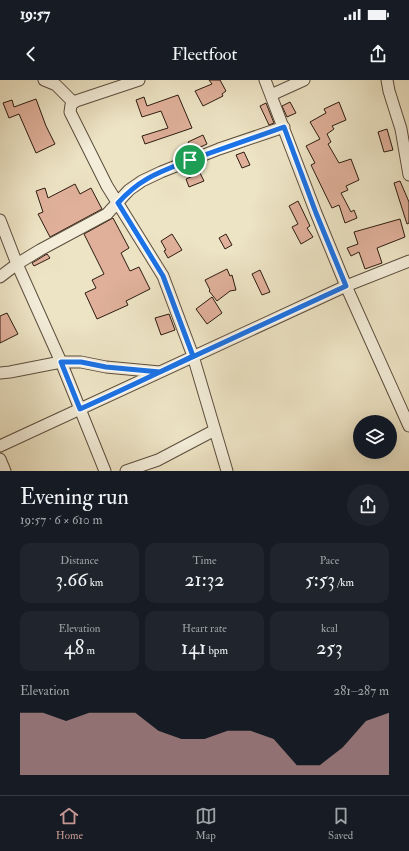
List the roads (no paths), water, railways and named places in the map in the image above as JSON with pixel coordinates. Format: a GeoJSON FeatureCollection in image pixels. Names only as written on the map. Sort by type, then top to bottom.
{"type":"FeatureCollection","features":[{"type":"Feature","properties":{"kind":"street"},"geometry":{"type":"LineString","coordinates":[[44,80],[56,86],[73,102]]}},
{"type":"Feature","properties":{"kind":"street"},"geometry":{"type":"LineString","coordinates":[[139,80],[73,102],[70,112],[107,186],[163,276],[193,356],[227,471]]}},
{"type":"Feature","properties":{"kind":"street"},"geometry":{"type":"LineString","coordinates":[[265,80],[316,213],[346,286],[409,426]]}},
{"type":"Feature","properties":{"kind":"street"},"geometry":{"type":"LineString","coordinates":[[271,95],[304,80]]}},
{"type":"Feature","properties":{"kind":"street"},"geometry":{"type":"LineString","coordinates":[[387,80],[401,129],[409,175]]}},
{"type":"Feature","properties":{"kind":"street"},"geometry":{"type":"LineString","coordinates":[[0,277],[17,264],[107,214],[129,190],[142,181],[161,172],[284,127]]}},
{"type":"Feature","properties":{"kind":"street"},"geometry":{"type":"LineString","coordinates":[[0,220],[17,264],[61,362],[105,471]]}},
{"type":"Feature","properties":{"kind":"street"},"geometry":{"type":"LineString","coordinates":[[0,446],[346,286],[409,261]]}},
{"type":"Feature","properties":{"kind":"street"},"geometry":{"type":"LineString","coordinates":[[0,372],[10,372],[61,362],[81,362],[106,367],[160,372]]}},
{"type":"Feature","properties":{"kind":"street"},"geometry":{"type":"LineString","coordinates":[[126,471],[158,460],[215,430]]}},
{"type":"Feature","properties":{"kind":"street"},"geometry":{"type":"LineString","coordinates":[[0,459],[5,471]]}}]}
